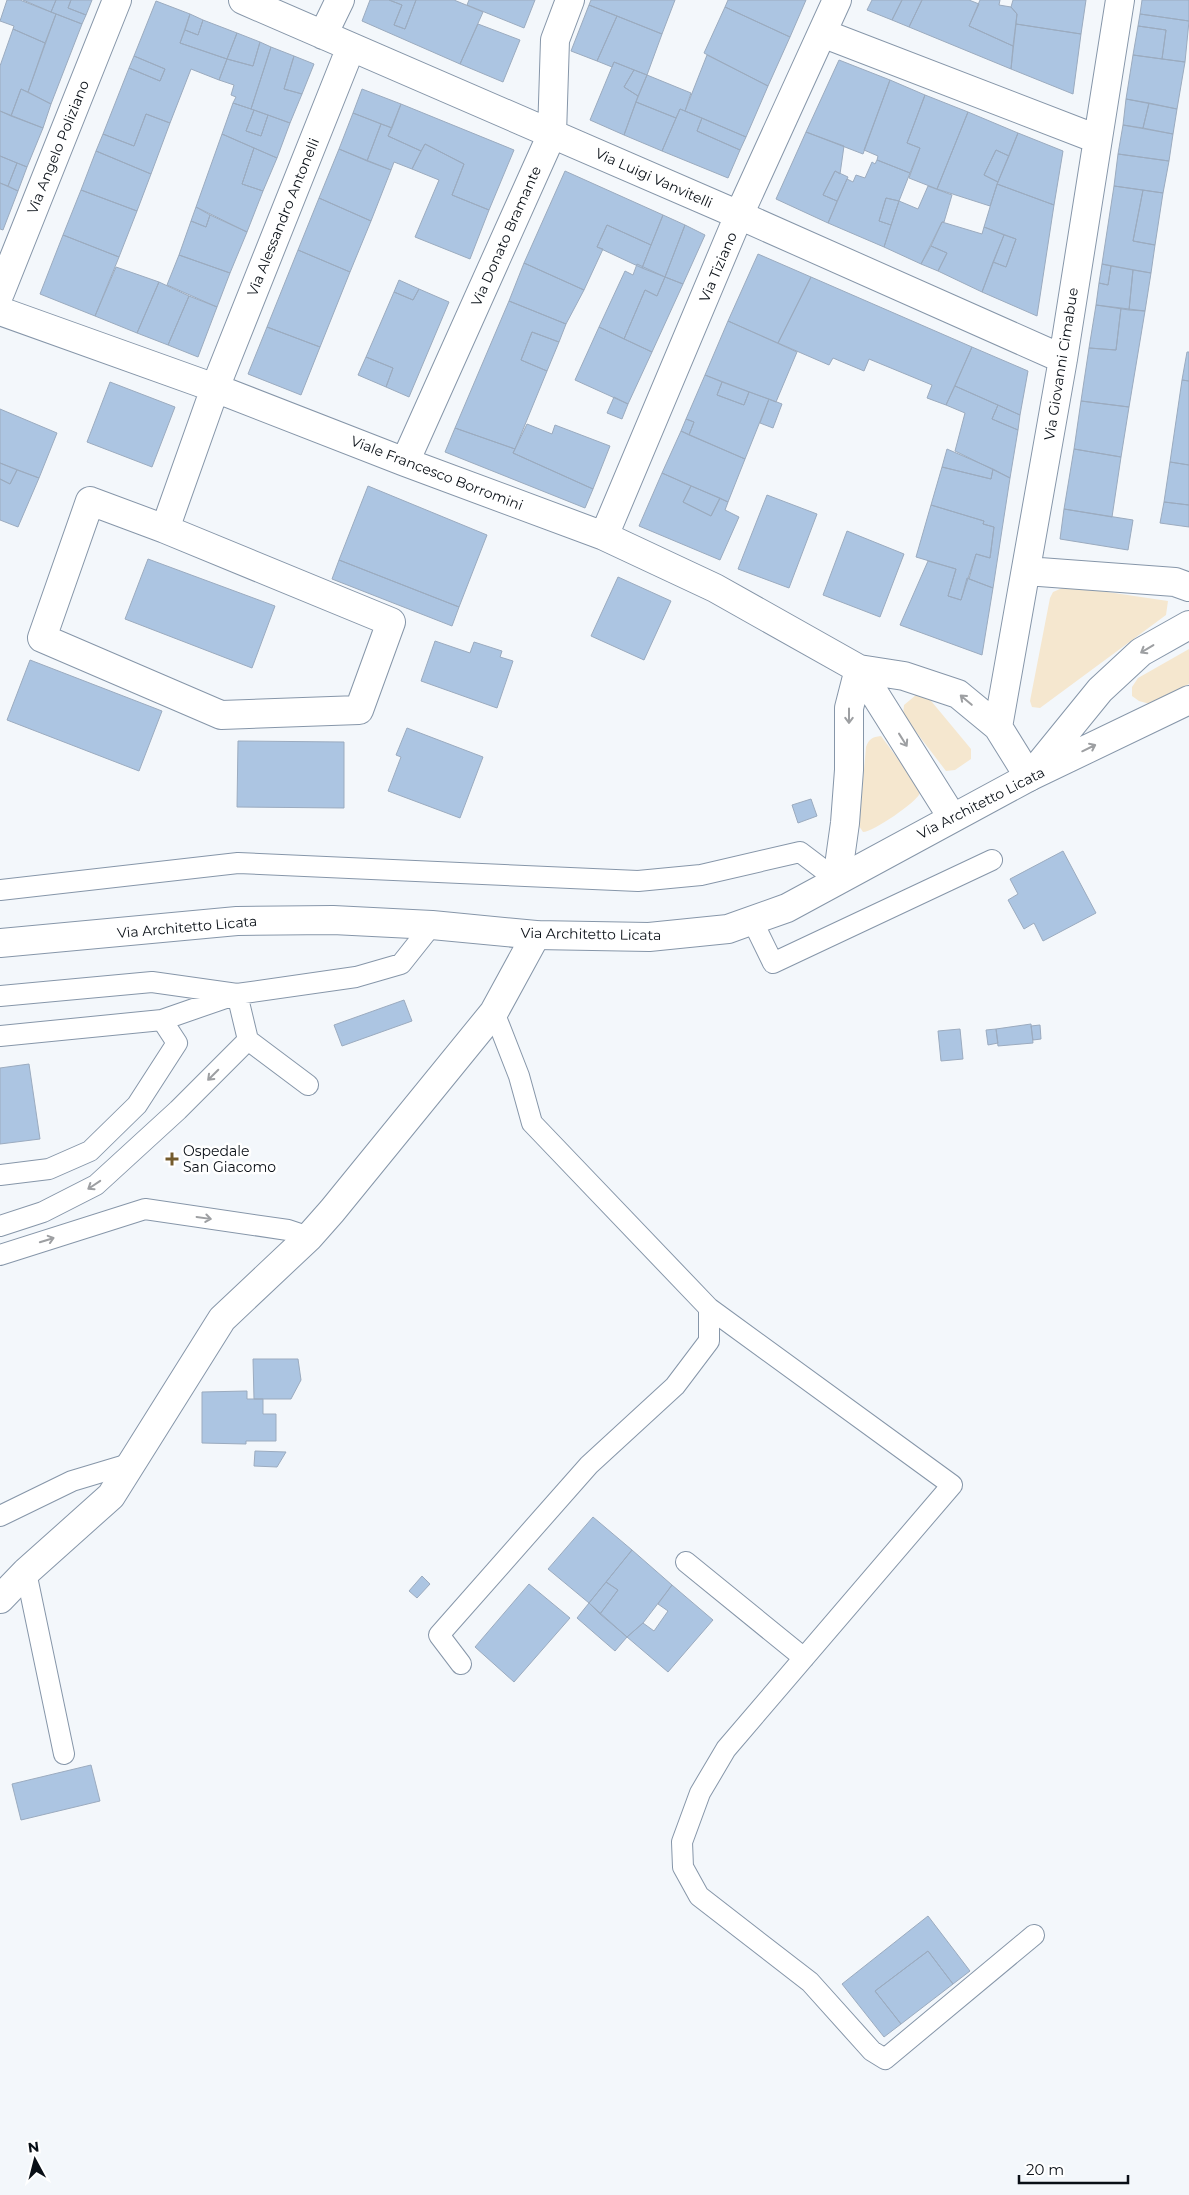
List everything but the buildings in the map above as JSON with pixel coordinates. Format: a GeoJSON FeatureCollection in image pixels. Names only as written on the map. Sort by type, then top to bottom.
{"type":"FeatureCollection","features":[{"type":"Feature","properties":{"kind":"street","name":"Via Angelo Poliziano"},"geometry":{"type":"LineString","coordinates":[[0,293],[117,0]]}},
{"type":"Feature","properties":{"kind":"street","name":"Via Luigi Vanvitelli"},"geometry":{"type":"LineString","coordinates":[[243,0],[739,215],[1062,359]]}},
{"type":"Feature","properties":{"kind":"street"},"geometry":{"type":"LineString","coordinates":[[323,34],[340,0]]}},
{"type":"Feature","properties":{"kind":"street","name":"Via Donato Bramante"},"geometry":{"type":"LineString","coordinates":[[405,462],[552,134],[555,40],[570,0]]}},
{"type":"Feature","properties":{"kind":"street","name":"Via Tiziano"},"geometry":{"type":"LineString","coordinates":[[604,536],[739,215],[837,0]]}},
{"type":"Feature","properties":{"kind":"street","name":"Via Giovanni Cimabue"},"geometry":{"type":"LineString","coordinates":[[998,727],[1062,359],[1120,0]]}},
{"type":"Feature","properties":{"kind":"street"},"geometry":{"type":"LineString","coordinates":[[822,33],[1097,139]]}},
{"type":"Feature","properties":{"kind":"street","name":"Via Alessandro Antonelli"},"geometry":{"type":"LineString","coordinates":[[165,530],[215,388],[351,47]]}},
{"type":"Feature","properties":{"kind":"street","name":"Viale Francesco Borromini"},"geometry":{"type":"LineString","coordinates":[[0,311],[215,388],[405,462],[604,536],[714,588],[859,669]]}},
{"type":"Feature","properties":{"kind":"street"},"geometry":{"type":"LineString","coordinates":[[90,501],[165,530],[391,622],[360,710],[220,715],[42,638],[90,501]]}},
{"type":"Feature","properties":{"kind":"street"},"geometry":{"type":"LineString","coordinates":[[1026,571],[1176,582],[1189,587]]}},
{"type":"Feature","properties":{"kind":"street"},"geometry":{"type":"LineString","coordinates":[[859,669],[904,676],[958,694],[998,727],[1029,777],[1100,690],[1142,652],[1189,625]]}},
{"type":"Feature","properties":{"kind":"street"},"geometry":{"type":"LineString","coordinates":[[859,669],[952,817]]}},
{"type":"Feature","properties":{"kind":"street"},"geometry":{"type":"LineString","coordinates":[[837,880],[846,814],[849,708],[859,669]]}},
{"type":"Feature","properties":{"kind":"street","name":"Via Architetto Licata"},"geometry":{"type":"LineString","coordinates":[[0,943],[238,921],[333,920],[432,925],[536,934],[649,937],[728,929],[787,908],[1029,777],[1189,700]]}},
{"type":"Feature","properties":{"kind":"street"},"geometry":{"type":"LineString","coordinates":[[0,1599],[26,1572],[111,1496],[222,1319],[309,1237],[494,1012],[536,934]]}},
{"type":"Feature","properties":{"kind":"lane"},"geometry":{"type":"LineString","coordinates":[[0,890],[238,863],[638,881],[701,875],[800,852],[837,880]]}},
{"type":"Feature","properties":{"kind":"lane"},"geometry":{"type":"LineString","coordinates":[[752,920],[773,963],[992,860]]}},
{"type":"Feature","properties":{"kind":"lane"},"geometry":{"type":"LineString","coordinates":[[0,1036],[162,1020],[237,994],[356,977],[401,964],[432,925]]}},
{"type":"Feature","properties":{"kind":"lane"},"geometry":{"type":"LineString","coordinates":[[0,996],[152,982],[237,994]]}},
{"type":"Feature","properties":{"kind":"lane"},"geometry":{"type":"LineString","coordinates":[[237,994],[248,1040],[308,1085]]}},
{"type":"Feature","properties":{"kind":"lane"},"geometry":{"type":"LineString","coordinates":[[494,1012],[520,1076],[532,1123],[709,1308],[952,1485],[726,1749],[700,1793],[682,1842],[683,1867],[699,1896],[810,1982],[872,2051],[885,2059],[1034,1935]]}},
{"type":"Feature","properties":{"kind":"lane"},"geometry":{"type":"LineString","coordinates":[[0,1175],[49,1169],[90,1151],[137,1105],[177,1043],[162,1020]]}},
{"type":"Feature","properties":{"kind":"lane"},"geometry":{"type":"LineString","coordinates":[[0,1226],[43,1212],[96,1185],[178,1110],[248,1040]]}},
{"type":"Feature","properties":{"kind":"lane"},"geometry":{"type":"LineString","coordinates":[[0,1255],[145,1209],[288,1230],[309,1237]]}},
{"type":"Feature","properties":{"kind":"lane"},"geometry":{"type":"LineString","coordinates":[[461,1664],[439,1635],[589,1465],[675,1386],[708,1341],[709,1308]]}},
{"type":"Feature","properties":{"kind":"lane"},"geometry":{"type":"LineString","coordinates":[[0,1516],[72,1481],[132,1463]]}},
{"type":"Feature","properties":{"kind":"lane"},"geometry":{"type":"LineString","coordinates":[[686,1562],[804,1658]]}},
{"type":"Feature","properties":{"kind":"lane"},"geometry":{"type":"LineString","coordinates":[[26,1572],[64,1754]]}},
{"type":"Feature","properties":{"kind":"shaded area"},"geometry":{"type":"Polygon","coordinates":[[[1067,586],[1168,601],[1166,615],[1040,708],[1032,707],[1030,701],[1050,598],[1053,592],[1067,586]]]}},
{"type":"Feature","properties":{"kind":"shaded area"},"geometry":{"type":"Polygon","coordinates":[[[1189,649],[1189,684],[1150,704],[1139,701],[1132,696],[1132,687],[1138,678],[1189,649]]]}},
{"type":"Feature","properties":{"kind":"shaded area"},"geometry":{"type":"Polygon","coordinates":[[[916,695],[927,696],[971,749],[971,759],[955,770],[946,771],[903,715],[904,705],[916,695]]]}},
{"type":"Feature","properties":{"kind":"shaded area"},"geometry":{"type":"Polygon","coordinates":[[[881,736],[918,786],[920,793],[911,803],[894,816],[876,827],[863,832],[859,826],[866,747],[871,739],[881,736]]]}},
{"type":"Feature","properties":{"kind":"place","name":"Ospedale San Giacomo"},"geometry":{"type":"Point","coordinates":[172,1159]}}]}
